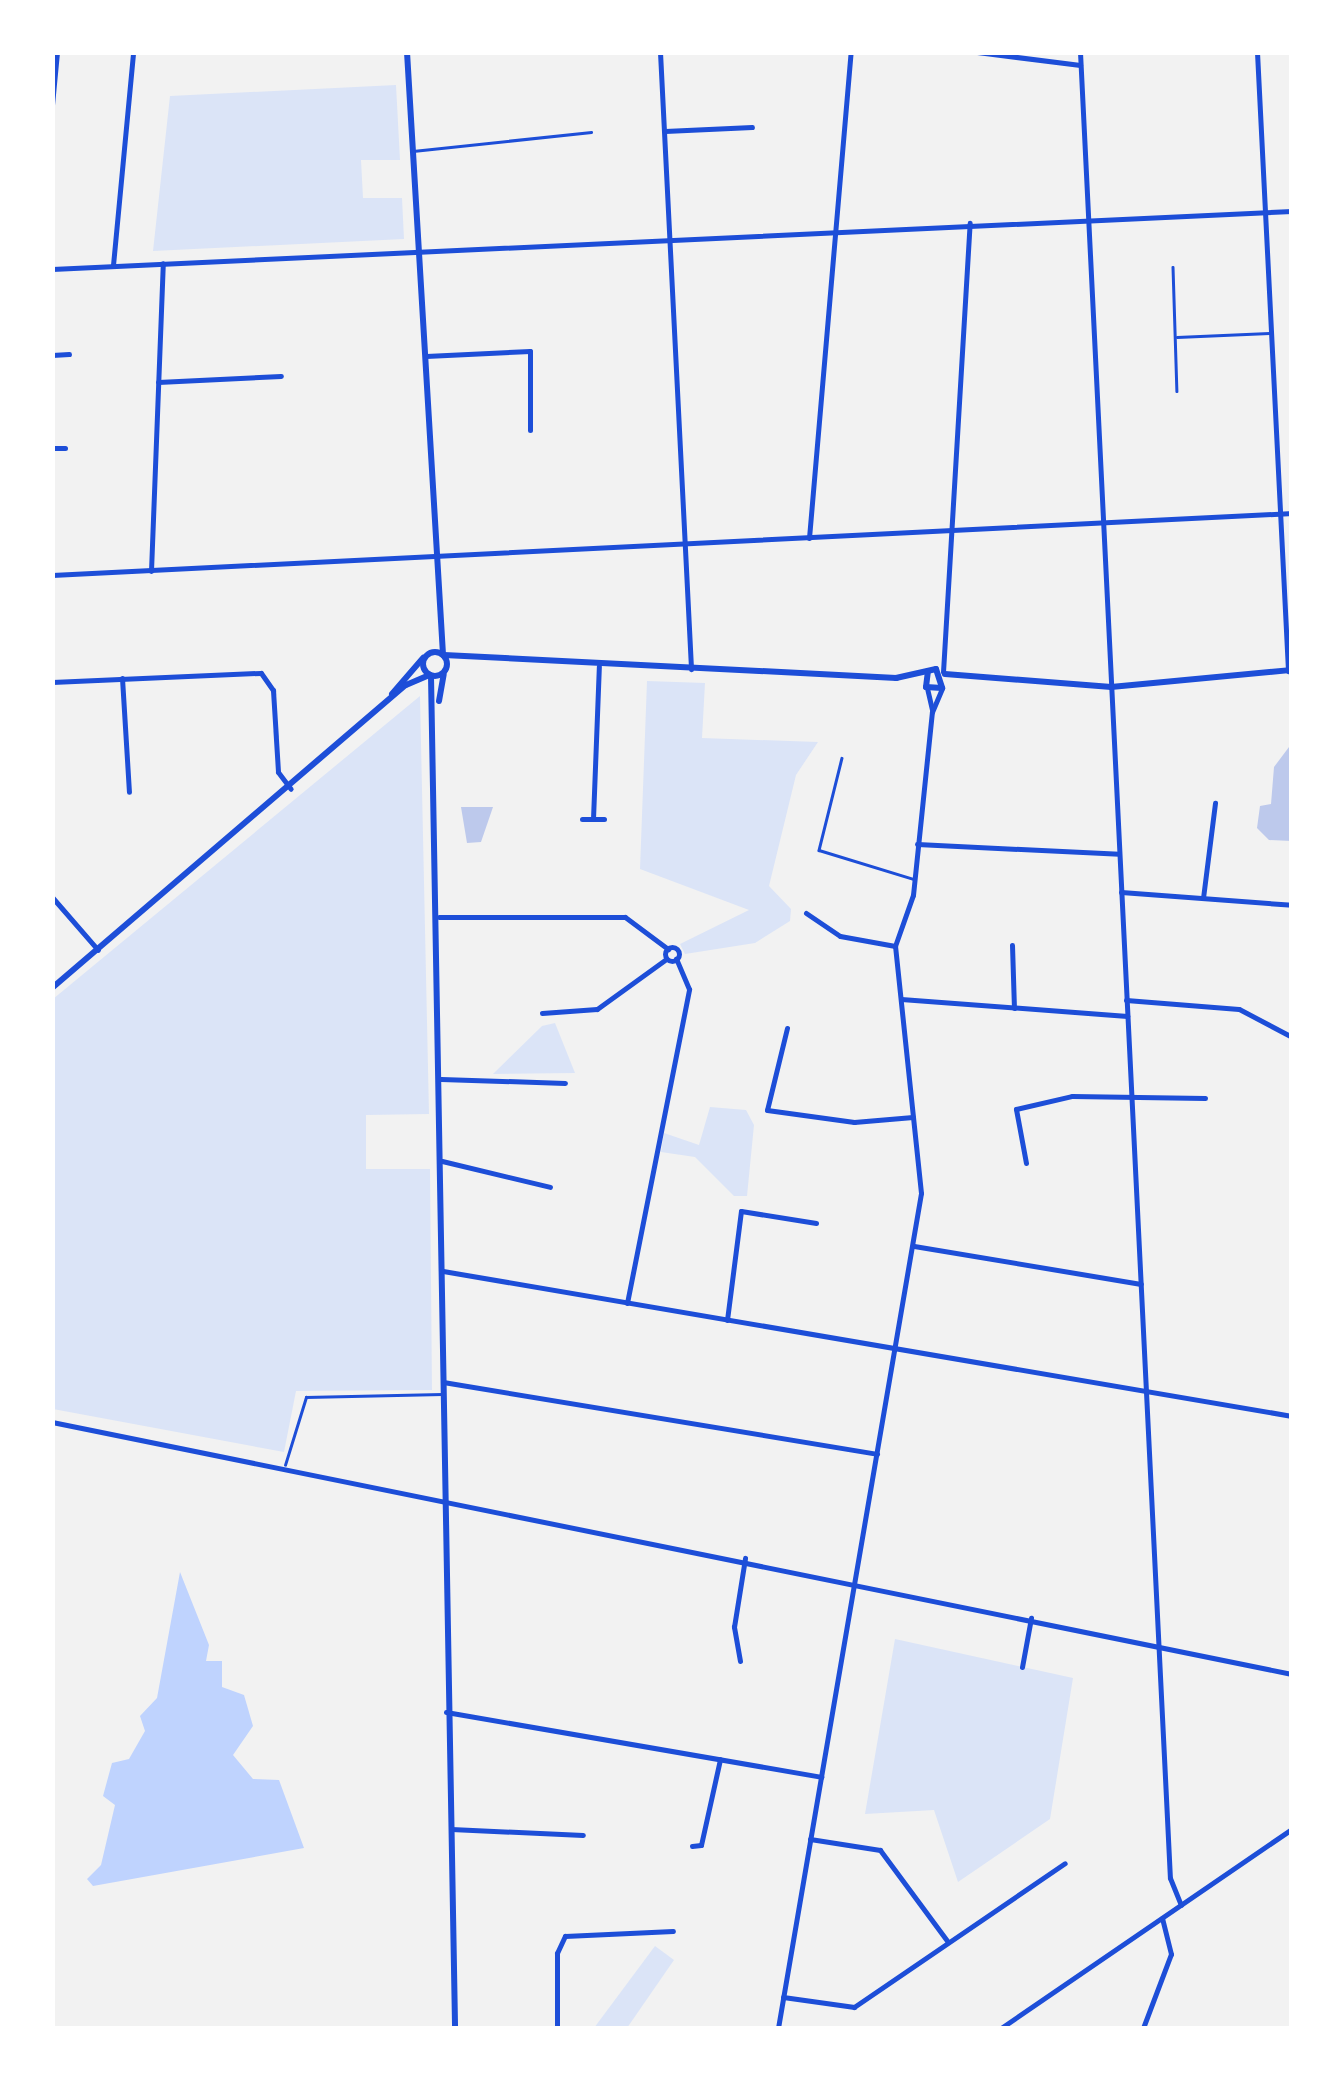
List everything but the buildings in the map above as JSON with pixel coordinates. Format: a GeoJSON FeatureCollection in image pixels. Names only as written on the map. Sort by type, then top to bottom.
{"type":"FeatureCollection","features":[{"type":"Feature","properties":{"kind":"street"},"geometry":{"type":"LineString","coordinates":[[52,106],[56,52]]}},
{"type":"Feature","properties":{"kind":"street"},"geometry":{"type":"LineString","coordinates":[[114,266],[133,52]]}},
{"type":"Feature","properties":{"kind":"street"},"geometry":{"type":"LineString","coordinates":[[334,52],[394,52]]}},
{"type":"Feature","properties":{"kind":"street"},"geometry":{"type":"LineString","coordinates":[[407,52],[434,617],[445,671],[438,710],[442,1272],[446,1712],[455,2028]]}},
{"type":"Feature","properties":{"kind":"street"},"geometry":{"type":"LineString","coordinates":[[660,52],[691,669]]}},
{"type":"Feature","properties":{"kind":"street"},"geometry":{"type":"LineString","coordinates":[[808,538],[850,52]]}},
{"type":"Feature","properties":{"kind":"street"},"geometry":{"type":"LineString","coordinates":[[977,52],[1080,64]]}},
{"type":"Feature","properties":{"kind":"street"},"geometry":{"type":"LineString","coordinates":[[1080,52],[1170,1881],[1181,1905]]}},
{"type":"Feature","properties":{"kind":"street"},"geometry":{"type":"LineString","coordinates":[[52,988],[292,789],[386,703],[427,655],[485,662],[896,678],[943,688],[973,682],[1111,686],[1290,671],[1257,52]]}},
{"type":"Feature","properties":{"kind":"street"},"geometry":{"type":"LineString","coordinates":[[663,131],[752,128]]}},
{"type":"Feature","properties":{"kind":"street"},"geometry":{"type":"LineString","coordinates":[[52,269],[970,222],[1292,211]]}},
{"type":"Feature","properties":{"kind":"street"},"geometry":{"type":"LineString","coordinates":[[932,712],[943,688],[938,649],[970,222]]}},
{"type":"Feature","properties":{"kind":"street"},"geometry":{"type":"LineString","coordinates":[[151,572],[163,263]]}},
{"type":"Feature","properties":{"kind":"street"},"geometry":{"type":"LineString","coordinates":[[422,356],[530,351],[530,430]]}},
{"type":"Feature","properties":{"kind":"street"},"geometry":{"type":"LineString","coordinates":[[52,355],[69,354]]}},
{"type":"Feature","properties":{"kind":"street"},"geometry":{"type":"LineString","coordinates":[[158,382],[282,376]]}},
{"type":"Feature","properties":{"kind":"street"},"geometry":{"type":"LineString","coordinates":[[52,448],[65,448]]}},
{"type":"Feature","properties":{"kind":"street"},"geometry":{"type":"LineString","coordinates":[[52,575],[1292,513]]}},
{"type":"Feature","properties":{"kind":"street"},"geometry":{"type":"LineString","coordinates":[[434,617],[427,655],[438,710]]}},
{"type":"Feature","properties":{"kind":"street"},"geometry":{"type":"LineString","coordinates":[[778,2028],[921,1194],[896,946],[915,879],[932,712],[927,687],[938,649]]}},
{"type":"Feature","properties":{"kind":"street"},"geometry":{"type":"LineString","coordinates":[[386,703],[430,676],[485,662]]}},
{"type":"Feature","properties":{"kind":"street"},"geometry":{"type":"LineString","coordinates":[[593,819],[599,666]]}},
{"type":"Feature","properties":{"kind":"street"},"geometry":{"type":"LineString","coordinates":[[896,678],[929,671],[973,682]]}},
{"type":"Feature","properties":{"kind":"street"},"geometry":{"type":"LineString","coordinates":[[52,682],[265,676],[278,772],[292,789]]}},
{"type":"Feature","properties":{"kind":"street"},"geometry":{"type":"LineString","coordinates":[[122,678],[129,792]]}},
{"type":"Feature","properties":{"kind":"street"},"geometry":{"type":"LineString","coordinates":[[1203,898],[1216,803]]}},
{"type":"Feature","properties":{"kind":"street"},"geometry":{"type":"LineString","coordinates":[[582,819],[604,820]]}},
{"type":"Feature","properties":{"kind":"street"},"geometry":{"type":"LineString","coordinates":[[918,844],[1119,854]]}},
{"type":"Feature","properties":{"kind":"street"},"geometry":{"type":"LineString","coordinates":[[1121,892],[1292,904]]}},
{"type":"Feature","properties":{"kind":"street"},"geometry":{"type":"LineString","coordinates":[[52,897],[98,950]]}},
{"type":"Feature","properties":{"kind":"street"},"geometry":{"type":"LineString","coordinates":[[806,914],[840,936],[896,946]]}},
{"type":"Feature","properties":{"kind":"street"},"geometry":{"type":"LineString","coordinates":[[440,917],[625,917],[676,959],[690,989],[627,1304]]}},
{"type":"Feature","properties":{"kind":"street"},"geometry":{"type":"LineString","coordinates":[[1012,945],[1014,1008]]}},
{"type":"Feature","properties":{"kind":"street"},"geometry":{"type":"LineString","coordinates":[[666,959],[668,949]]}},
{"type":"Feature","properties":{"kind":"street"},"geometry":{"type":"LineString","coordinates":[[542,1013],[597,1009],[666,959],[676,959]]}},
{"type":"Feature","properties":{"kind":"street"},"geometry":{"type":"LineString","coordinates":[[900,999],[1127,1016]]}},
{"type":"Feature","properties":{"kind":"street"},"geometry":{"type":"LineString","coordinates":[[1126,1000],[1239,1009],[1292,1037]]}},
{"type":"Feature","properties":{"kind":"street"},"geometry":{"type":"LineString","coordinates":[[787,1028],[766,1110],[858,1122],[913,1117]]}},
{"type":"Feature","properties":{"kind":"street"},"geometry":{"type":"LineString","coordinates":[[441,1079],[565,1083]]}},
{"type":"Feature","properties":{"kind":"street"},"geometry":{"type":"LineString","coordinates":[[1026,1163],[1016,1110],[1131,1093],[1205,1098]]}},
{"type":"Feature","properties":{"kind":"street"},"geometry":{"type":"LineString","coordinates":[[442,1161],[550,1187]]}},
{"type":"Feature","properties":{"kind":"street"},"geometry":{"type":"LineString","coordinates":[[727,1320],[741,1211],[816,1224]]}},
{"type":"Feature","properties":{"kind":"street"},"geometry":{"type":"LineString","coordinates":[[914,1246],[1142,1284]]}},
{"type":"Feature","properties":{"kind":"street"},"geometry":{"type":"LineString","coordinates":[[442,1272],[1292,1416]]}},
{"type":"Feature","properties":{"kind":"street"},"geometry":{"type":"LineString","coordinates":[[443,1382],[877,1454]]}},
{"type":"Feature","properties":{"kind":"street"},"geometry":{"type":"LineString","coordinates":[[52,1422],[444,1496],[1292,1674]]}},
{"type":"Feature","properties":{"kind":"street"},"geometry":{"type":"LineString","coordinates":[[740,1661],[734,1625],[745,1558]]}},
{"type":"Feature","properties":{"kind":"street"},"geometry":{"type":"LineString","coordinates":[[1022,1666],[1031,1618]]}},
{"type":"Feature","properties":{"kind":"street"},"geometry":{"type":"LineString","coordinates":[[446,1712],[821,1776]]}},
{"type":"Feature","properties":{"kind":"street"},"geometry":{"type":"LineString","coordinates":[[692,1846],[701,1845],[720,1759]]}},
{"type":"Feature","properties":{"kind":"street"},"geometry":{"type":"LineString","coordinates":[[451,1830],[583,1836]]}},
{"type":"Feature","properties":{"kind":"street"},"geometry":{"type":"LineString","coordinates":[[1001,2028],[1292,1830]]}},
{"type":"Feature","properties":{"kind":"street"},"geometry":{"type":"LineString","coordinates":[[810,1839],[880,1850],[948,1942]]}},
{"type":"Feature","properties":{"kind":"street"},"geometry":{"type":"LineString","coordinates":[[783,1997],[853,2008],[1065,1863]]}},
{"type":"Feature","properties":{"kind":"street"},"geometry":{"type":"LineString","coordinates":[[1143,2028],[1170,1954],[1162,1918]]}},
{"type":"Feature","properties":{"kind":"street"},"geometry":{"type":"LineString","coordinates":[[557,2028],[556,1954],[566,1936],[674,1931]]}},
{"type":"Feature","properties":{"kind":"lane"},"geometry":{"type":"LineString","coordinates":[[412,151],[591,132]]}},
{"type":"Feature","properties":{"kind":"lane"},"geometry":{"type":"LineString","coordinates":[[1172,266],[1177,392]]}},
{"type":"Feature","properties":{"kind":"lane"},"geometry":{"type":"LineString","coordinates":[[1175,337],[1271,333]]}},
{"type":"Feature","properties":{"kind":"lane"},"geometry":{"type":"LineString","coordinates":[[842,758],[818,848],[915,879]]}},
{"type":"Feature","properties":{"kind":"lane"},"geometry":{"type":"LineString","coordinates":[[285,1464],[306,1397],[443,1394]]}},
{"type":"Feature","properties":{"kind":"shaded area"},"geometry":{"type":"Polygon","coordinates":[[[396,85],[400,160],[361,160],[363,198],[402,198],[404,239],[153,251],[170,96],[396,85]]]}},
{"type":"Feature","properties":{"kind":"shaded area"},"geometry":{"type":"Polygon","coordinates":[[[647,681],[705,683],[702,738],[818,742],[796,775],[769,886],[791,909],[790,921],[755,943],[685,954],[680,944],[749,910],[640,869],[647,681]]]}},
{"type":"Feature","properties":{"kind":"shaded area"},"geometry":{"type":"Polygon","coordinates":[[[420,696],[429,1114],[366,1115],[366,1169],[430,1169],[432,1390],[296,1391],[284,1452],[53,1409],[53,999],[420,696]]]}},
{"type":"Feature","properties":{"kind":"shaded area"},"geometry":{"type":"Polygon","coordinates":[[[555,1023],[575,1073],[493,1074],[542,1026],[555,1023]]]}},
{"type":"Feature","properties":{"kind":"shaded area"},"geometry":{"type":"Polygon","coordinates":[[[710,1107],[746,1110],[754,1125],[747,1196],[734,1196],[695,1157],[661,1152],[664,1133],[699,1145],[710,1107]]]}},
{"type":"Feature","properties":{"kind":"shaded area"},"geometry":{"type":"Polygon","coordinates":[[[895,1639],[1073,1678],[1050,1819],[958,1882],[934,1810],[865,1814],[895,1639]]]}},
{"type":"Feature","properties":{"kind":"shaded area"},"geometry":{"type":"Polygon","coordinates":[[[655,1946],[674,1960],[627,2028],[594,2028],[655,1946]]]}},
{"type":"Feature","properties":{"kind":"water"},"geometry":{"type":"Polygon","coordinates":[[[180,1572],[209,1645],[206,1661],[222,1661],[222,1687],[244,1695],[253,1726],[233,1755],[253,1779],[279,1780],[304,1848],[93,1886],[87,1879],[101,1865],[115,1805],[103,1796],[112,1763],[129,1759],[145,1731],[140,1716],[157,1698],[180,1572]]]}}]}
